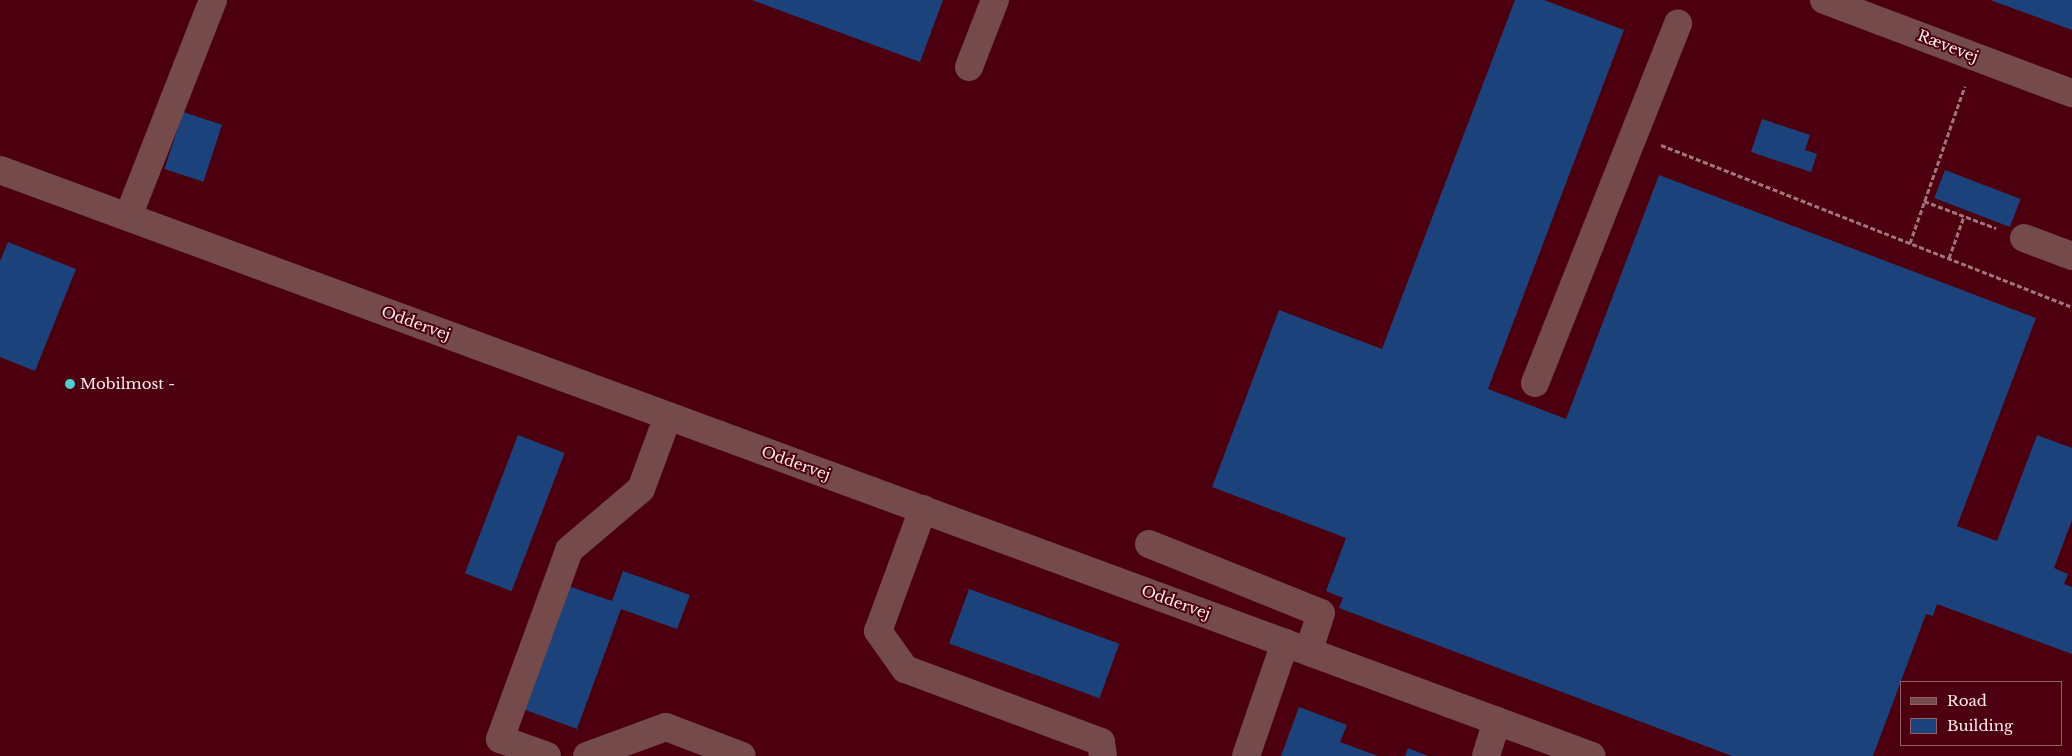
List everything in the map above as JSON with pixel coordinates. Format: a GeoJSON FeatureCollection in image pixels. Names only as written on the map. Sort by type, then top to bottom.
{"type":"FeatureCollection","features":[{"type":"Feature","properties":{"kind":"street"},"geometry":{"type":"LineString","coordinates":[[128,217],[213,0]]}},
{"type":"Feature","properties":{"kind":"street"},"geometry":{"type":"LineString","coordinates":[[969,67],[995,0]]}},
{"type":"Feature","properties":{"kind":"street","name":"Rævevej"},"geometry":{"type":"LineString","coordinates":[[1824,0],[2072,93]]}},
{"type":"Feature","properties":{"kind":"street"},"geometry":{"type":"LineString","coordinates":[[1536,383],[1678,23]]}},
{"type":"Feature","properties":{"kind":"street","name":"Oddervej"},"geometry":{"type":"LineString","coordinates":[[0,170],[1592,756]]}},
{"type":"Feature","properties":{"kind":"street"},"geometry":{"type":"LineString","coordinates":[[2024,238],[2072,256]]}},
{"type":"Feature","properties":{"kind":"street"},"geometry":{"type":"LineString","coordinates":[[547,756],[500,739],[569,550],[641,489],[668,416]]}},
{"type":"Feature","properties":{"kind":"street"},"geometry":{"type":"LineString","coordinates":[[922,509],[878,632],[905,668],[1101,742],[1103,756]]}},
{"type":"Feature","properties":{"kind":"street"},"geometry":{"type":"LineString","coordinates":[[1149,544],[1321,613],[1297,647],[1246,756]]}},
{"type":"Feature","properties":{"kind":"street"},"geometry":{"type":"LineString","coordinates":[[1486,756],[1497,721]]}},
{"type":"Feature","properties":{"kind":"street"},"geometry":{"type":"LineString","coordinates":[[587,756],[666,727],[742,756]]}},
{"type":"Feature","properties":{"kind":"path"},"geometry":{"type":"LineString","coordinates":[[1910,243],[1976,57]]}},
{"type":"Feature","properties":{"kind":"path"},"geometry":{"type":"LineString","coordinates":[[1634,135],[2072,307]]}},
{"type":"Feature","properties":{"kind":"path"},"geometry":{"type":"LineString","coordinates":[[1924,201],[2024,238]]}},
{"type":"Feature","properties":{"kind":"path"},"geometry":{"type":"LineString","coordinates":[[1949,258],[1964,216]]}},
{"type":"Feature","properties":{"kind":"building"},"geometry":{"type":"Polygon","coordinates":[[[752,0],[943,0],[920,62],[752,0]]]}},
{"type":"Feature","properties":{"kind":"building"},"geometry":{"type":"Polygon","coordinates":[[[1515,0],[1544,0],[1624,30],[1488,389],[1566,419],[1659,175],[2036,318],[1957,526],[1997,541],[2037,435],[2072,448],[2072,520],[2054,568],[2068,574],[2064,584],[2072,587],[2072,654],[1937,604],[1933,616],[1926,614],[1873,756],[1732,756],[1339,608],[1343,598],[1326,591],[1346,538],[1212,487],[1279,310],[1382,349],[1515,0]]]}},
{"type":"Feature","properties":{"kind":"building"},"geometry":{"type":"Polygon","coordinates":[[[1990,0],[2072,0],[2072,30],[1990,0]]]}},
{"type":"Feature","properties":{"kind":"building"},"geometry":{"type":"Polygon","coordinates":[[[183,112],[222,125],[203,182],[164,169],[183,112]]]}},
{"type":"Feature","properties":{"kind":"building"},"geometry":{"type":"Polygon","coordinates":[[[1762,119],[1810,135],[1805,150],[1817,154],[1811,172],[1751,152],[1762,119]]]}},
{"type":"Feature","properties":{"kind":"building"},"geometry":{"type":"Polygon","coordinates":[[[1945,170],[2021,199],[2010,227],[1934,198],[1945,170]]]}},
{"type":"Feature","properties":{"kind":"building"},"geometry":{"type":"Polygon","coordinates":[[[8,242],[76,269],[35,371],[0,357],[0,261],[8,242]]]}},
{"type":"Feature","properties":{"kind":"building"},"geometry":{"type":"Polygon","coordinates":[[[518,435],[565,453],[512,591],[465,573],[518,435]]]}},
{"type":"Feature","properties":{"kind":"building"},"geometry":{"type":"Polygon","coordinates":[[[623,571],[690,595],[677,629],[621,609],[577,729],[523,709],[568,586],[612,601],[623,571]]]}},
{"type":"Feature","properties":{"kind":"building"},"geometry":{"type":"Polygon","coordinates":[[[969,589],[1119,644],[1100,698],[949,644],[969,589]]]}},
{"type":"Feature","properties":{"kind":"building"},"geometry":{"type":"Polygon","coordinates":[[[1299,707],[1347,725],[1340,742],[1378,756],[1281,756],[1299,707]]]}},
{"type":"Feature","properties":{"kind":"building"},"geometry":{"type":"Polygon","coordinates":[[[1408,748],[1428,756],[1405,756],[1408,748]]]}},
{"type":"Feature","properties":{"kind":"place","name":"Mobilmost -"},"geometry":{"type":"Point","coordinates":[70,384]}}]}
